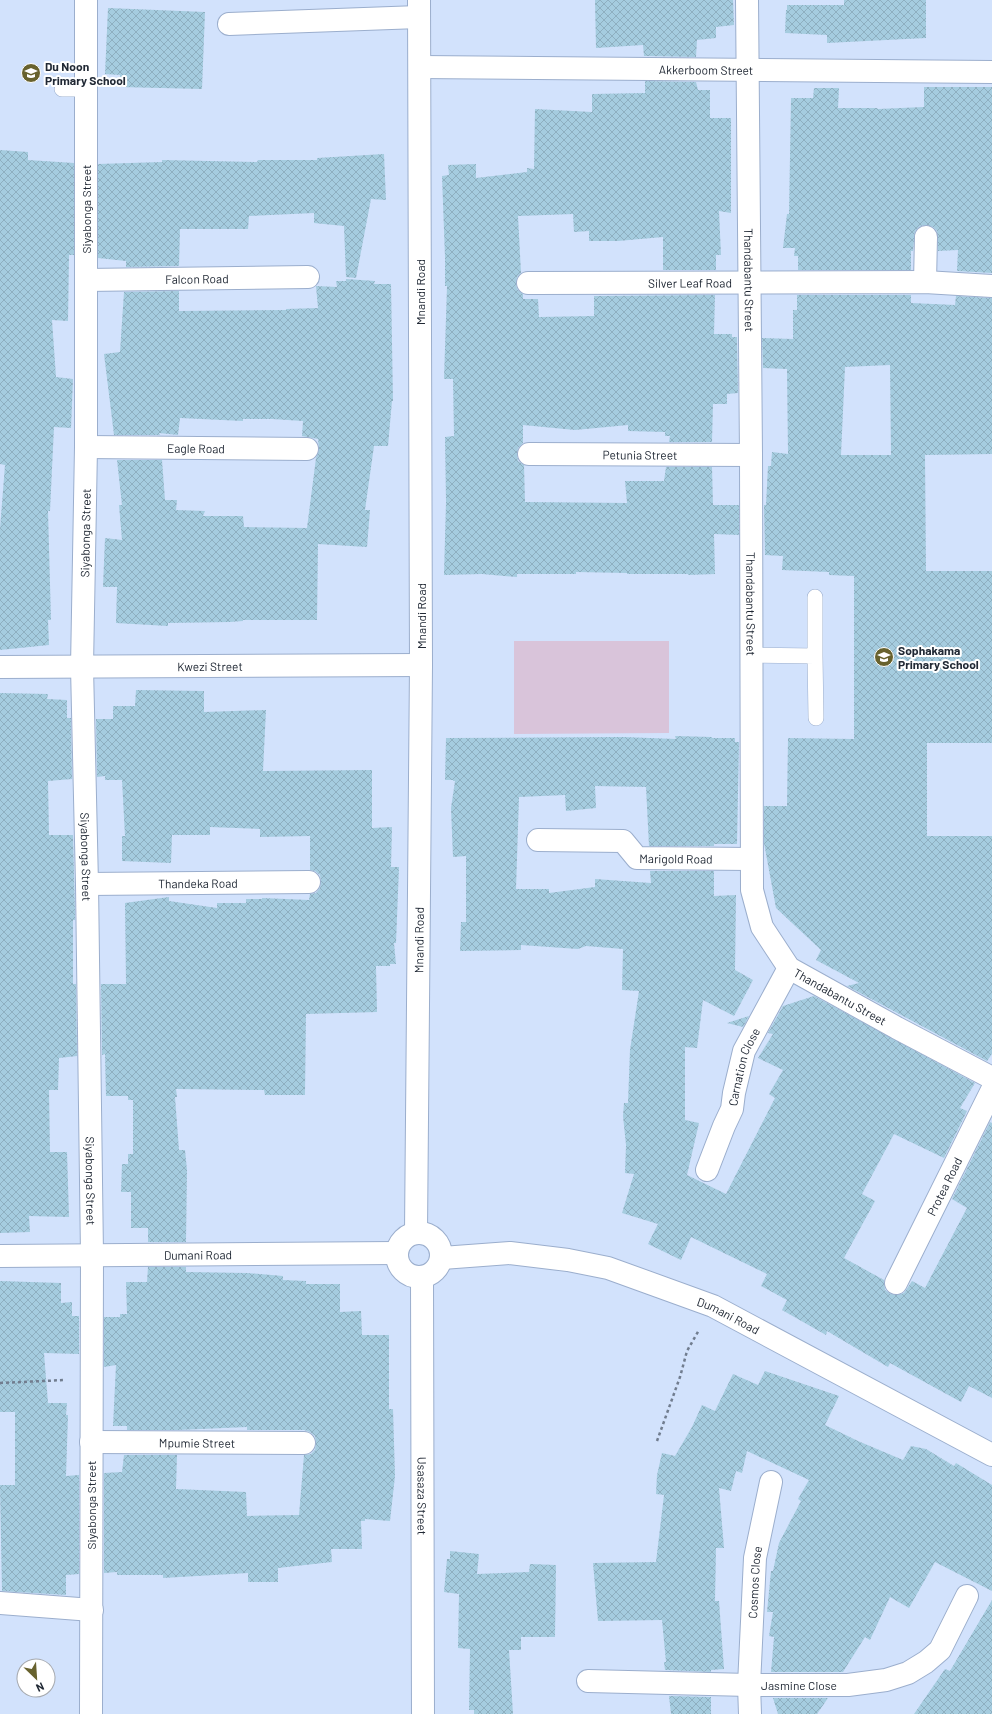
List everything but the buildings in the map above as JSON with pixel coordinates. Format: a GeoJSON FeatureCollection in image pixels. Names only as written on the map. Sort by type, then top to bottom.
{"type":"FeatureCollection","features":[{"type":"Feature","properties":{"kind":"street","name":"Siyabonga Street"},"geometry":{"type":"LineString","coordinates":[[86,0],[86,447],[82,667],[87,884],[92,1255],[92,1610],[90,1714]]}},
{"type":"Feature","properties":{"kind":"street","name":"Thandabantu Street"},"geometry":{"type":"LineString","coordinates":[[747,0],[751,455],[752,890],[762,927],[789,968],[897,1028],[992,1078]]}},
{"type":"Feature","properties":{"kind":"street"},"geometry":{"type":"LineString","coordinates":[[229,24],[419,9]]}},
{"type":"Feature","properties":{"kind":"street","name":"Mnandi Road"},"geometry":{"type":"LineString","coordinates":[[416,1232],[421,665],[419,9]]}},
{"type":"Feature","properties":{"kind":"street","name":"Akkerboom Street"},"geometry":{"type":"LineString","coordinates":[[420,67],[992,72]]}},
{"type":"Feature","properties":{"kind":"street"},"geometry":{"type":"LineString","coordinates":[[925,282],[926,237]]}},
{"type":"Feature","properties":{"kind":"street","name":"Falcon Road"},"geometry":{"type":"LineString","coordinates":[[86,280],[308,277]]}},
{"type":"Feature","properties":{"kind":"street","name":"Silver Leaf Road"},"geometry":{"type":"LineString","coordinates":[[528,283],[925,282],[992,286]]}},
{"type":"Feature","properties":{"kind":"street","name":"Eagle Road"},"geometry":{"type":"LineString","coordinates":[[86,447],[307,448]]}},
{"type":"Feature","properties":{"kind":"street","name":"Petunia Street"},"geometry":{"type":"LineString","coordinates":[[529,454],[751,455]]}},
{"type":"Feature","properties":{"kind":"street","name":"Kwezi Street"},"geometry":{"type":"LineString","coordinates":[[0,667],[421,665]]}},
{"type":"Feature","properties":{"kind":"street","name":"Marigold Road"},"geometry":{"type":"LineString","coordinates":[[538,840],[623,841],[637,858],[751,859]]}},
{"type":"Feature","properties":{"kind":"street","name":"Thandeka Road"},"geometry":{"type":"LineString","coordinates":[[87,884],[309,882]]}},
{"type":"Feature","properties":{"kind":"street","name":"Carnation Close"},"geometry":{"type":"LineString","coordinates":[[708,1170],[724,1126],[732,1109],[734,1093],[744,1051],[789,968]]}},
{"type":"Feature","properties":{"kind":"street","name":"Protea Road"},"geometry":{"type":"LineString","coordinates":[[896,1283],[992,1090]]}},
{"type":"Feature","properties":{"kind":"street"},"geometry":{"type":"LineString","coordinates":[[416,1232],[426,1234],[435,1239],[440,1247],[442,1258],[438,1267],[431,1274],[422,1277],[411,1277],[403,1271],[397,1262],[397,1253],[400,1243],[407,1236],[416,1232]]}},
{"type":"Feature","properties":{"kind":"street","name":"Dumani Road"},"geometry":{"type":"LineString","coordinates":[[0,1256],[397,1253]]}},
{"type":"Feature","properties":{"kind":"street","name":"Dumani Road"},"geometry":{"type":"LineString","coordinates":[[442,1258],[510,1253],[568,1260],[608,1268],[713,1306],[992,1455]]}},
{"type":"Feature","properties":{"kind":"street","name":"Usasaza Street"},"geometry":{"type":"LineString","coordinates":[[422,1277],[423,1714]]}},
{"type":"Feature","properties":{"kind":"street","name":"Mpumie Street"},"geometry":{"type":"LineString","coordinates":[[91,1442],[304,1443]]}},
{"type":"Feature","properties":{"kind":"street","name":"Cosmos Close"},"geometry":{"type":"LineString","coordinates":[[750,1714],[749,1684],[755,1558],[771,1482]]}},
{"type":"Feature","properties":{"kind":"street","name":"Jasmine Close"},"geometry":{"type":"LineString","coordinates":[[588,1681],[848,1685],[886,1680],[908,1673],[926,1662],[940,1650],[968,1596]]}},
{"type":"Feature","properties":{"kind":"street"},"geometry":{"type":"LineString","coordinates":[[0,1603],[92,1610]]}},
{"type":"Feature","properties":{"kind":"lane"},"geometry":{"type":"LineString","coordinates":[[62,89],[86,89]]}},
{"type":"Feature","properties":{"kind":"lane"},"geometry":{"type":"LineString","coordinates":[[815,597],[816,718]]}},
{"type":"Feature","properties":{"kind":"lane"},"geometry":{"type":"LineString","coordinates":[[751,654],[815,656]]}},
{"type":"Feature","properties":{"kind":"path"},"geometry":{"type":"LineString","coordinates":[[657,1441],[680,1377],[687,1351],[713,1306]]}},
{"type":"Feature","properties":{"kind":"path"},"geometry":{"type":"LineString","coordinates":[[0,1383],[91,1378]]}},
{"type":"Feature","properties":{"kind":"shaded area"},"geometry":{"type":"Polygon","coordinates":[[[514,641],[669,641],[669,733],[514,734],[514,641]]]}},
{"type":"Feature","properties":{"kind":"place","name":"Du Noon Primary School"},"geometry":{"type":"Point","coordinates":[31,73]}},
{"type":"Feature","properties":{"kind":"place","name":"Sophakama Primary School"},"geometry":{"type":"Point","coordinates":[884,657]}}]}
